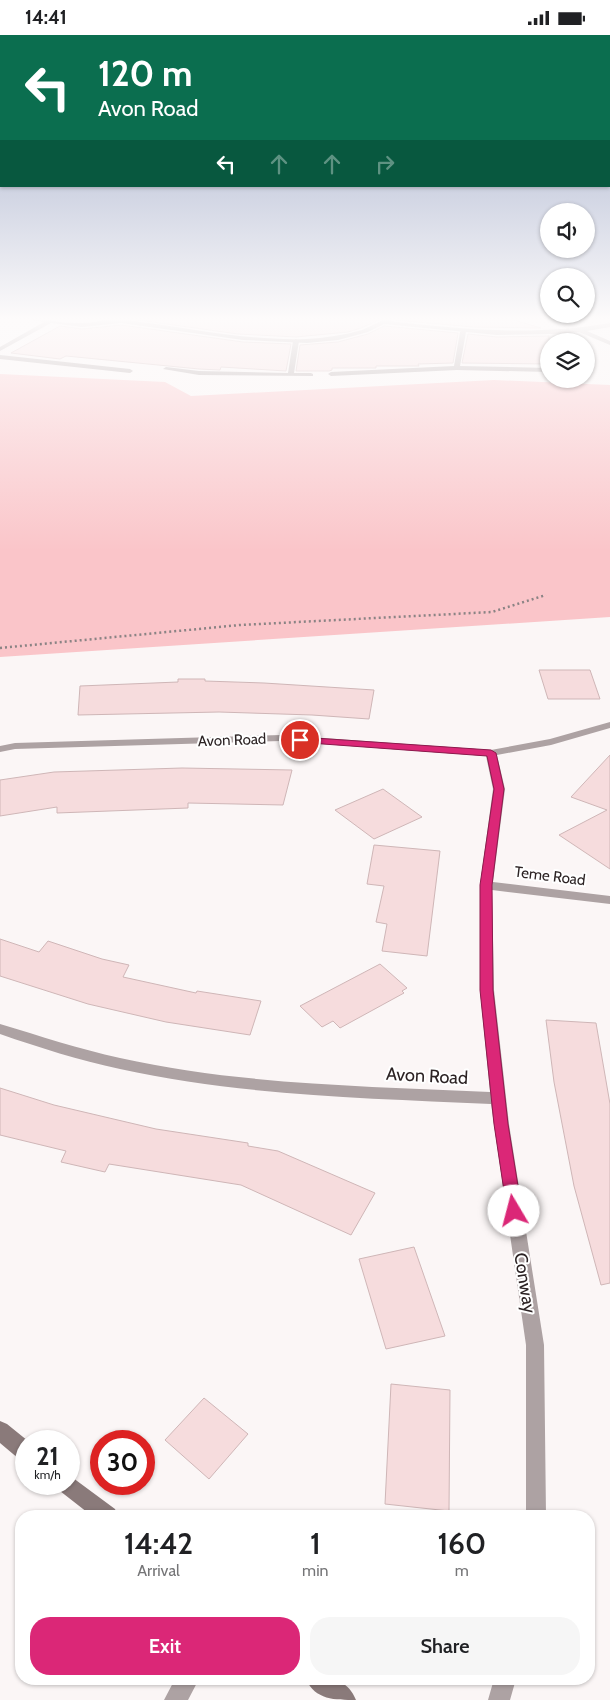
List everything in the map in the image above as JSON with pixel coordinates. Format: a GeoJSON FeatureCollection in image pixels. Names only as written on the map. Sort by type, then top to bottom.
{"type":"FeatureCollection","features":[{"type":"Feature","properties":{"kind":"main road"},"geometry":{"type":"LineString","coordinates":[[0,1431],[15,1443]]}},
{"type":"Feature","properties":{"kind":"main road"},"geometry":{"type":"LineString","coordinates":[[80,1494],[100,1510]]}},
{"type":"Feature","properties":{"kind":"main road"},"geometry":{"type":"LineString","coordinates":[[325,1685],[345,1700]]}},
{"type":"Feature","properties":{"kind":"street","name":"Avon Road"},"geometry":{"type":"LineString","coordinates":[[0,749],[15,746],[281,738],[491,753],[551,742],[610,725]]}},
{"type":"Feature","properties":{"kind":"street","name":"Conway"},"geometry":{"type":"LineString","coordinates":[[491,753],[499,789],[486,885],[486,990],[498,1098],[534,1345],[536,1510]]}},
{"type":"Feature","properties":{"kind":"street","name":"Teme Road"},"geometry":{"type":"LineString","coordinates":[[486,885],[610,900]]}},
{"type":"Feature","properties":{"kind":"street","name":"Avon Road"},"geometry":{"type":"LineString","coordinates":[[0,1029],[43,1045],[162,1072],[299,1088],[498,1098]]}},
{"type":"Feature","properties":{"kind":"street"},"geometry":{"type":"LineString","coordinates":[[175,1700],[184,1685]]}},
{"type":"Feature","properties":{"kind":"street"},"geometry":{"type":"LineString","coordinates":[[499,1700],[503,1685]]}},
{"type":"Feature","properties":{"kind":"path"},"geometry":{"type":"LineString","coordinates":[[0,647],[240,625],[492,612],[546,595]]}},
{"type":"Feature","properties":{"kind":"shaded area"},"geometry":{"type":"Polygon","coordinates":[[[0,396],[610,396],[610,617],[0,657],[0,396]]]}},
{"type":"Feature","properties":{"kind":"building"},"geometry":{"type":"Polygon","coordinates":[[[539,670],[590,670],[600,699],[548,699],[539,670]]]}},
{"type":"Feature","properties":{"kind":"building"},"geometry":{"type":"Polygon","coordinates":[[[178,679],[205,679],[205,681],[374,690],[369,719],[219,712],[78,715],[80,686],[178,682],[178,679]]]}},
{"type":"Feature","properties":{"kind":"building"},"geometry":{"type":"Polygon","coordinates":[[[610,755],[610,869],[559,835],[607,810],[571,797],[610,755]]]}},
{"type":"Feature","properties":{"kind":"building"},"geometry":{"type":"Polygon","coordinates":[[[182,768],[292,770],[283,805],[188,803],[188,808],[57,813],[57,807],[0,816],[0,780],[54,772],[182,768]]]}},
{"type":"Feature","properties":{"kind":"building"},"geometry":{"type":"Polygon","coordinates":[[[383,789],[422,817],[374,839],[335,810],[383,789]]]}},
{"type":"Feature","properties":{"kind":"building"},"geometry":{"type":"Polygon","coordinates":[[[374,845],[440,851],[427,956],[382,951],[387,924],[376,922],[384,886],[367,884],[374,845]]]}},
{"type":"Feature","properties":{"kind":"building"},"geometry":{"type":"Polygon","coordinates":[[[0,939],[39,952],[48,941],[102,959],[129,965],[123,977],[196,993],[197,991],[261,1001],[250,1035],[166,1022],[88,1004],[0,976],[0,939]]]}},
{"type":"Feature","properties":{"kind":"building"},"geometry":{"type":"Polygon","coordinates":[[[380,964],[407,988],[402,991],[404,993],[340,1028],[333,1021],[322,1027],[300,1006],[380,964]]]}},
{"type":"Feature","properties":{"kind":"building"},"geometry":{"type":"Polygon","coordinates":[[[546,1020],[596,1023],[610,1104],[610,1283],[601,1285],[574,1186],[554,1082],[546,1020]]]}},
{"type":"Feature","properties":{"kind":"building"},"geometry":{"type":"Polygon","coordinates":[[[0,1088],[54,1105],[156,1129],[248,1143],[248,1146],[278,1151],[375,1193],[351,1235],[241,1185],[109,1164],[105,1172],[61,1162],[66,1151],[0,1135],[0,1088]]]}},
{"type":"Feature","properties":{"kind":"building"},"geometry":{"type":"Polygon","coordinates":[[[414,1247],[445,1336],[386,1349],[359,1259],[414,1247]]]}},
{"type":"Feature","properties":{"kind":"building"},"geometry":{"type":"Polygon","coordinates":[[[391,1384],[450,1390],[449,1510],[385,1504],[391,1384]]]}},
{"type":"Feature","properties":{"kind":"building"},"geometry":{"type":"Polygon","coordinates":[[[204,1398],[248,1434],[209,1479],[165,1440],[204,1398]]]}},
{"type":"Feature","properties":{"kind":"route"},"geometry":{"type":"LineString","coordinates":[[300,740],[491,753],[499,789],[486,885],[486,990],[501,1124],[514,1211]]}}]}
